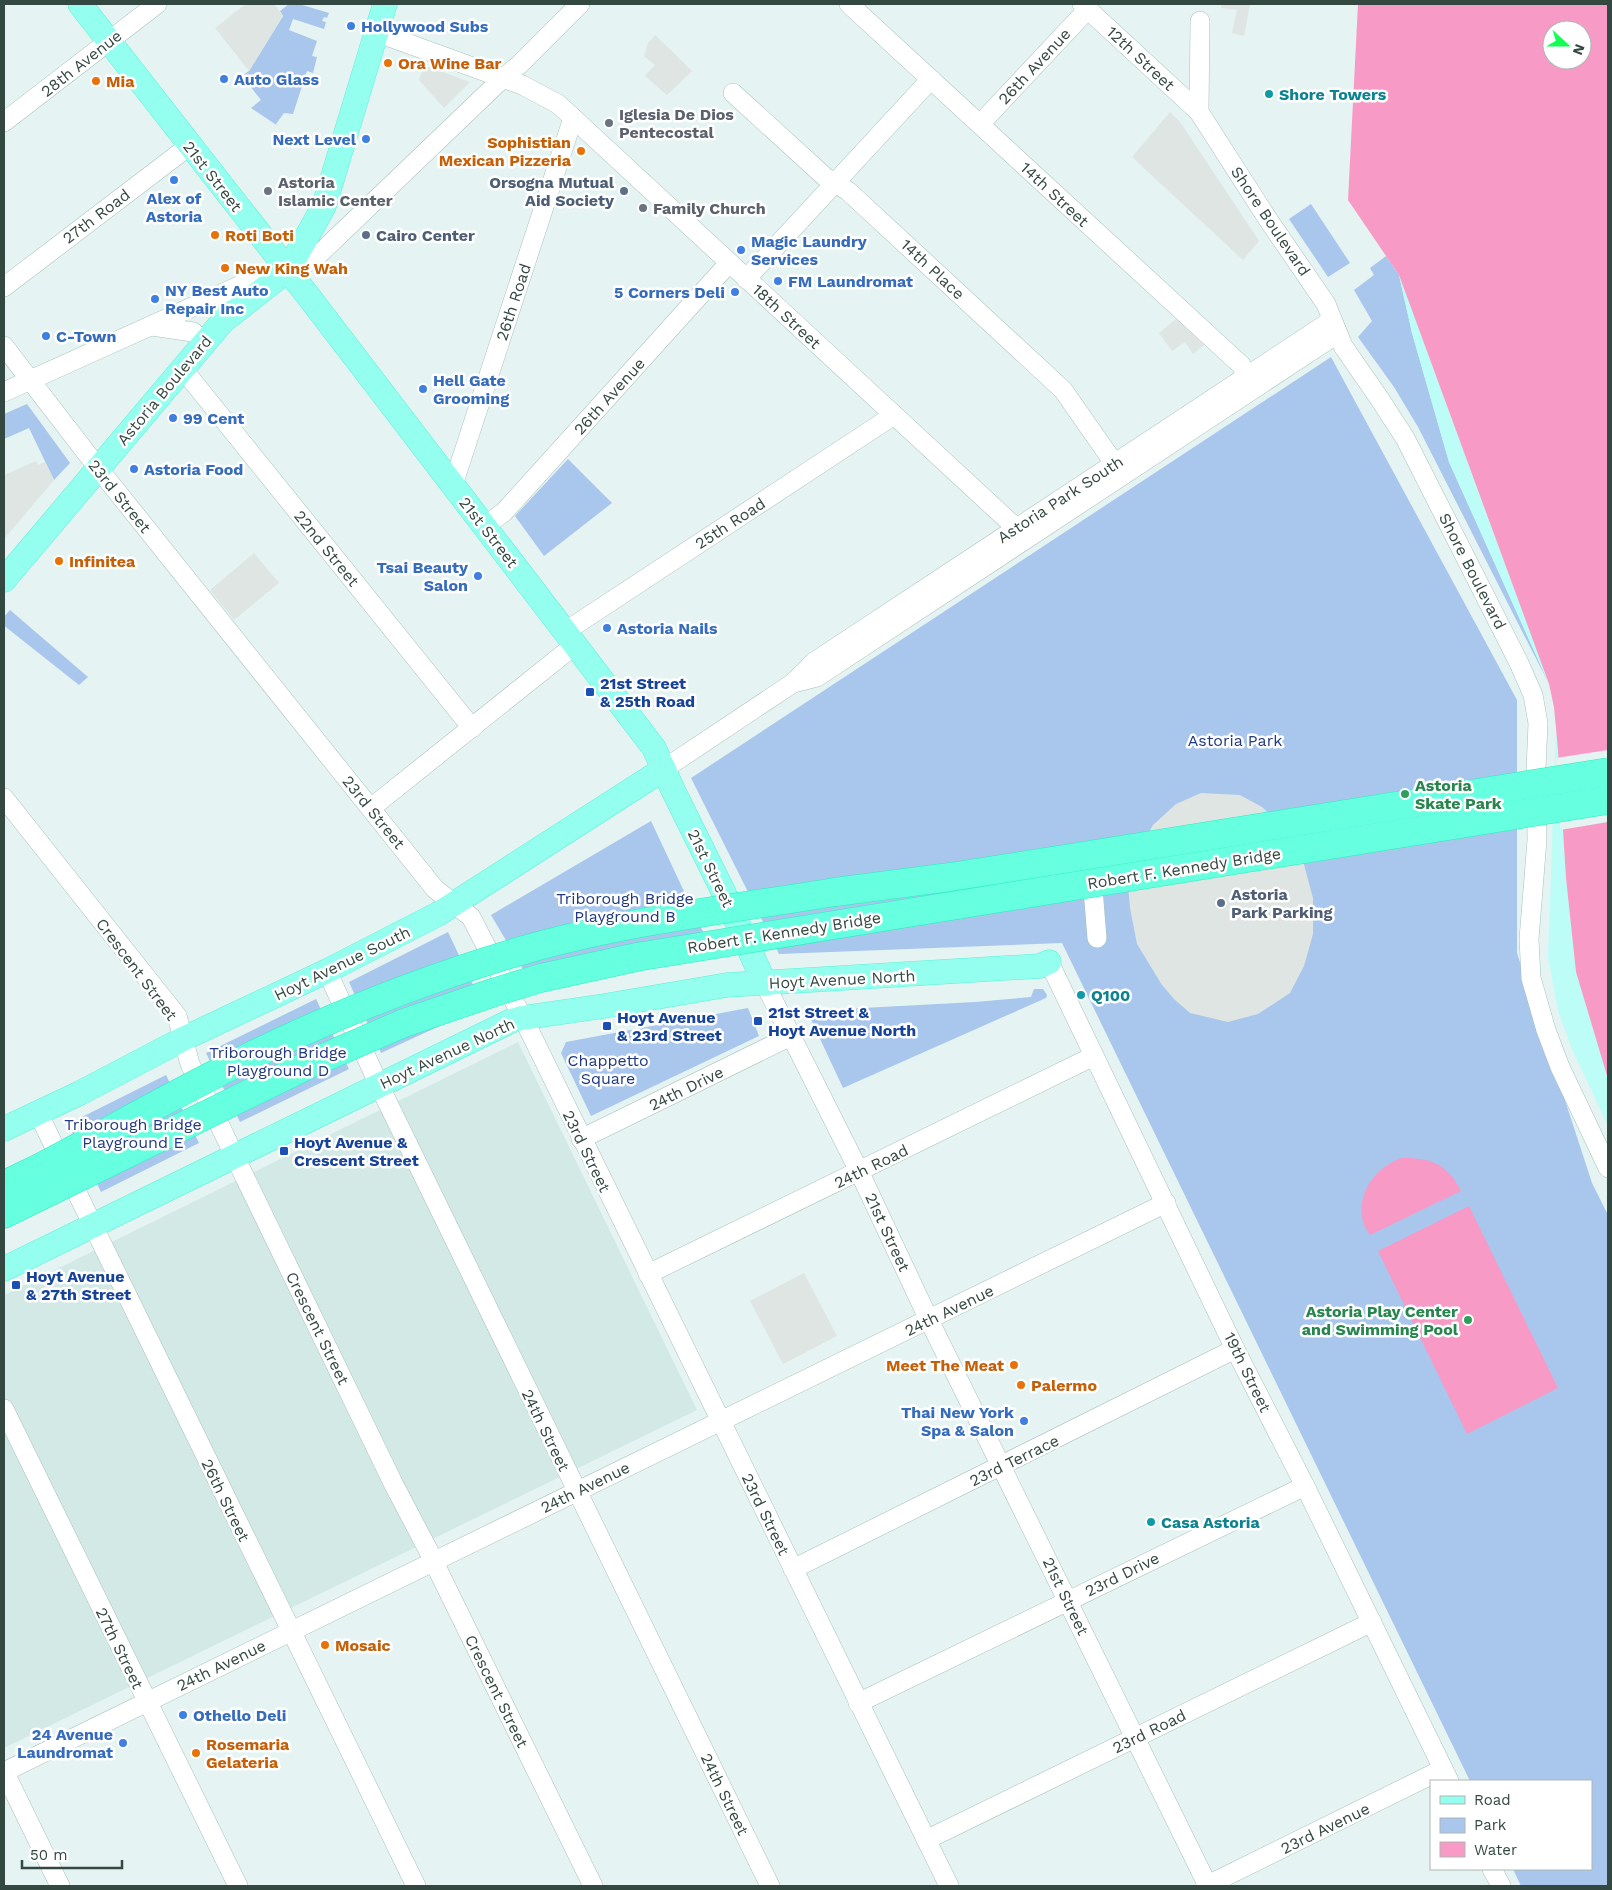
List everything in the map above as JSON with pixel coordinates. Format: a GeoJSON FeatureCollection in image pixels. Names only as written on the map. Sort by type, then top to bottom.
{"type":"FeatureCollection","features":[{"type":"Feature","properties":{"kind":"highway","name":"Robert F. Kennedy Bridge"},"geometry":{"type":"LineString","coordinates":[[126,1122],[255,1054],[343,1014],[434,979],[525,950],[574,938],[642,924],[835,892],[959,876],[1608,772]]}},
{"type":"Feature","properties":{"kind":"highway","name":"Robert F. Kennedy Bridge"},"geometry":{"type":"LineString","coordinates":[[4,1214],[37,1168],[270,1082],[347,1047],[440,1010],[541,978],[588,966],[682,948],[1608,800]]}},
{"type":"Feature","properties":{"kind":"highway"},"geometry":{"type":"LineString","coordinates":[[37,1168],[49,1142],[126,1122]]}},
{"type":"Feature","properties":{"kind":"highway"},"geometry":{"type":"LineString","coordinates":[[4,1185],[126,1122]]}},
{"type":"Feature","properties":{"kind":"highway"},"geometry":{"type":"LineString","coordinates":[[4,1164],[37,1168]]}},
{"type":"Feature","properties":{"kind":"highway"},"geometry":{"type":"LineString","coordinates":[[4,1172],[37,1168]]}},
{"type":"Feature","properties":{"kind":"main road","name":"21st Street"},"geometry":{"type":"LineString","coordinates":[[80,4],[189,146],[288,270],[654,748],[722,889],[765,984]]}},
{"type":"Feature","properties":{"kind":"main road","name":"Astoria Boulevard"},"geometry":{"type":"LineString","coordinates":[[4,580],[223,321],[288,270],[324,206],[385,4]]}},
{"type":"Feature","properties":{"kind":"main road","name":"Hoyt Avenue South"},"geometry":{"type":"LineString","coordinates":[[4,1128],[80,1093],[183,1039],[327,971],[438,914],[664,769]]}},
{"type":"Feature","properties":{"kind":"main road","name":"Hoyt Avenue North"},"geometry":{"type":"LineString","coordinates":[[4,1269],[379,1085],[503,1025],[522,1018],[727,986],[1040,966],[1049,962]]}},
{"type":"Feature","properties":{"kind":"street","name":"28th Avenue"},"geometry":{"type":"LineString","coordinates":[[4,122],[157,4]]}},
{"type":"Feature","properties":{"kind":"street"},"geometry":{"type":"LineString","coordinates":[[4,392],[262,276],[288,270],[312,261],[503,78],[519,65],[580,4]]}},
{"type":"Feature","properties":{"kind":"street","name":"14th Street"},"geometry":{"type":"LineString","coordinates":[[849,4],[1239,363],[1251,382]]}},
{"type":"Feature","properties":{"kind":"street","name":"12th Street"},"geometry":{"type":"LineString","coordinates":[[1085,6],[1199,112]]}},
{"type":"Feature","properties":{"kind":"street","name":"26th Avenue"},"geometry":{"type":"LineString","coordinates":[[980,124],[1085,6]]}},
{"type":"Feature","properties":{"kind":"street"},"geometry":{"type":"LineString","coordinates":[[1199,112],[1200,21]]}},
{"type":"Feature","properties":{"kind":"street","name":"18th Street"},"geometry":{"type":"LineString","coordinates":[[376,32],[503,78],[542,94],[558,104],[1022,533]]}},
{"type":"Feature","properties":{"kind":"street"},"geometry":{"type":"LineString","coordinates":[[746,278],[931,80]]}},
{"type":"Feature","properties":{"kind":"street","name":"14th Place"},"geometry":{"type":"LineString","coordinates":[[733,93],[825,177],[848,191],[1063,390],[1114,463]]}},
{"type":"Feature","properties":{"kind":"street","name":"Shore Boulevard"},"geometry":{"type":"LineString","coordinates":[[1199,112],[1269,221],[1326,304],[1338,333],[1405,438],[1519,663],[1533,695],[1538,723],[1536,769],[1537,840],[1529,939],[1532,978],[1546,1030],[1560,1067],[1608,1168]]}},
{"type":"Feature","properties":{"kind":"street","name":"26th Road"},"geometry":{"type":"LineString","coordinates":[[453,485],[573,118]]}},
{"type":"Feature","properties":{"kind":"street","name":"27th Road"},"geometry":{"type":"LineString","coordinates":[[4,288],[189,146]]}},
{"type":"Feature","properties":{"kind":"street","name":"26th Avenue"},"geometry":{"type":"LineString","coordinates":[[485,526],[504,512],[729,263]]}},
{"type":"Feature","properties":{"kind":"street"},"geometry":{"type":"LineString","coordinates":[[152,326],[192,332],[205,342]]}},
{"type":"Feature","properties":{"kind":"street","name":"Astoria Park South"},"geometry":{"type":"LineString","coordinates":[[1022,533],[1114,463],[1338,333]]}},
{"type":"Feature","properties":{"kind":"street","name":"23rd Street"},"geometry":{"type":"LineString","coordinates":[[4,346],[98,468],[435,889],[471,917],[949,1886]]}},
{"type":"Feature","properties":{"kind":"street","name":"22nd Street"},"geometry":{"type":"LineString","coordinates":[[182,368],[472,728]]}},
{"type":"Feature","properties":{"kind":"street","name":"Astoria Park South"},"geometry":{"type":"LineString","coordinates":[[664,769],[793,683],[814,662],[1022,533],[1251,382]]}},
{"type":"Feature","properties":{"kind":"street","name":"25th Road"},"geometry":{"type":"LineString","coordinates":[[371,808],[472,728],[571,638],[894,415]]}},
{"type":"Feature","properties":{"kind":"street","name":"Crescent Street"},"geometry":{"type":"LineString","coordinates":[[4,798],[177,1016],[187,1058],[390,1476],[593,1886]]}},
{"type":"Feature","properties":{"kind":"street"},"geometry":{"type":"LineString","coordinates":[[1097,938],[1092,889],[1100,855]]}},
{"type":"Feature","properties":{"kind":"street","name":"19th Street"},"geometry":{"type":"LineString","coordinates":[[1049,962],[1235,1350],[1305,1486],[1446,1775]]}},
{"type":"Feature","properties":{"kind":"street","name":"24th Street"},"geometry":{"type":"LineString","coordinates":[[327,971],[379,1085],[770,1886]]}},
{"type":"Feature","properties":{"kind":"street","name":"21st Street"},"geometry":{"type":"LineString","coordinates":[[765,984],[859,1171],[929,1320],[1208,1886]]}},
{"type":"Feature","properties":{"kind":"street","name":"24th Drive"},"geometry":{"type":"LineString","coordinates":[[581,1139],[791,1036]]}},
{"type":"Feature","properties":{"kind":"street","name":"24th Road"},"geometry":{"type":"LineString","coordinates":[[648,1274],[1094,1056]]}},
{"type":"Feature","properties":{"kind":"street","name":"26th Street"},"geometry":{"type":"LineString","coordinates":[[38,1113],[91,1225],[416,1886]]}},
{"type":"Feature","properties":{"kind":"street","name":"24th Avenue"},"geometry":{"type":"LineString","coordinates":[[4,1771],[1166,1203]]}},
{"type":"Feature","properties":{"kind":"street","name":"23rd Terrace"},"geometry":{"type":"LineString","coordinates":[[793,1570],[1235,1350]]}},
{"type":"Feature","properties":{"kind":"street","name":"27th Street"},"geometry":{"type":"LineString","coordinates":[[4,1410],[238,1886]]}},
{"type":"Feature","properties":{"kind":"street","name":"23rd Drive"},"geometry":{"type":"LineString","coordinates":[[858,1703],[1305,1486]]}},
{"type":"Feature","properties":{"kind":"street","name":"23rd Road"},"geometry":{"type":"LineString","coordinates":[[926,1840],[1372,1622]]}},
{"type":"Feature","properties":{"kind":"street"},"geometry":{"type":"LineString","coordinates":[[4,1771],[60,1886]]}},
{"type":"Feature","properties":{"kind":"street","name":"23rd Avenue"},"geometry":{"type":"LineString","coordinates":[[1208,1886],[1430,1782]]}},
{"type":"Feature","properties":{"kind":"street"},"geometry":{"type":"LineString","coordinates":[[1493,1870],[1501,1886]]}},
{"type":"Feature","properties":{"kind":"shaded area"},"geometry":{"type":"Polygon","coordinates":[[[246,4],[274,4],[283,16],[249,71],[215,28],[246,4]]]}},
{"type":"Feature","properties":{"kind":"shaded area"},"geometry":{"type":"Polygon","coordinates":[[[1222,4],[1250,4],[1244,36],[1232,33],[1237,10],[1221,8],[1222,4]]]}},
{"type":"Feature","properties":{"kind":"shaded area"},"geometry":{"type":"Polygon","coordinates":[[[655,35],[692,71],[667,95],[645,76],[655,65],[644,56],[648,43],[655,35]]]}},
{"type":"Feature","properties":{"kind":"shaded area"},"geometry":{"type":"Polygon","coordinates":[[[424,65],[470,82],[444,108],[419,80],[424,65]]]}},
{"type":"Feature","properties":{"kind":"shaded area"},"geometry":{"type":"Polygon","coordinates":[[[1170,112],[1180,122],[1259,241],[1243,260],[1132,157],[1170,112]]]}},
{"type":"Feature","properties":{"kind":"shaded area"},"geometry":{"type":"Polygon","coordinates":[[[1176,319],[1204,345],[1193,354],[1185,342],[1172,351],[1159,333],[1176,319]]]}},
{"type":"Feature","properties":{"kind":"shaded area"},"geometry":{"type":"Polygon","coordinates":[[[36,461],[38,465],[45,462],[54,480],[4,539],[4,475],[36,461]]]}},
{"type":"Feature","properties":{"kind":"shaded area"},"geometry":{"type":"Polygon","coordinates":[[[254,553],[279,583],[234,620],[210,590],[254,553]]]}},
{"type":"Feature","properties":{"kind":"shaded area","name":"Astoria Park Parking"},"geometry":{"type":"Polygon","coordinates":[[[1201,793],[1240,795],[1262,807],[1289,832],[1302,857],[1313,898],[1313,934],[1304,966],[1290,993],[1258,1014],[1228,1022],[1190,1013],[1162,985],[1137,944],[1130,908],[1128,885],[1141,886],[1139,850],[1153,825],[1176,804],[1201,793]]]}},
{"type":"Feature","properties":{"kind":"shaded area"},"geometry":{"type":"Polygon","coordinates":[[[518,1042],[697,1410],[4,1748],[4,1295],[518,1042]]]}},
{"type":"Feature","properties":{"kind":"shaded area"},"geometry":{"type":"Polygon","coordinates":[[[804,1273],[837,1336],[783,1364],[750,1301],[804,1273]]]}},
{"type":"Feature","properties":{"kind":"green space"},"geometry":{"type":"Polygon","coordinates":[[[289,4],[299,4],[329,13],[327,18],[324,17],[322,21],[326,22],[324,29],[293,19],[289,30],[317,41],[312,56],[317,57],[313,73],[307,71],[293,114],[284,113],[276,124],[278,126],[251,108],[261,100],[242,76],[249,71],[283,16],[280,11],[289,4]]]}},
{"type":"Feature","properties":{"kind":"green space"},"geometry":{"type":"Polygon","coordinates":[[[1311,204],[1350,263],[1328,277],[1289,219],[1311,204]]]}},
{"type":"Feature","properties":{"kind":"green space"},"geometry":{"type":"Polygon","coordinates":[[[1386,256],[1399,275],[1412,333],[1449,462],[1549,684],[1418,427],[1394,387],[1358,337],[1372,321],[1354,290],[1374,275],[1370,268],[1386,256]]]}},
{"type":"Feature","properties":{"kind":"green space","name":"Astoria Park"},"geometry":{"type":"Polygon","coordinates":[[[1331,357],[1517,700],[1517,953],[1592,1183],[1608,1215],[1608,1886],[1521,1886],[1513,1870],[1592,1870],[1592,1780],[1470,1780],[1062,943],[779,954],[691,778],[1331,357]]]}},
{"type":"Feature","properties":{"kind":"green space"},"geometry":{"type":"Polygon","coordinates":[[[27,404],[70,463],[54,480],[29,428],[4,439],[4,414],[27,404]]]}},
{"type":"Feature","properties":{"kind":"green space"},"geometry":{"type":"Polygon","coordinates":[[[568,459],[612,503],[544,556],[515,516],[568,459]]]}},
{"type":"Feature","properties":{"kind":"green space"},"geometry":{"type":"Polygon","coordinates":[[[10,610],[88,677],[79,685],[7,628],[4,625],[4,617],[10,610]]]}},
{"type":"Feature","properties":{"kind":"green space","name":"Triborough Bridge Playground B"},"geometry":{"type":"Polygon","coordinates":[[[651,821],[713,953],[531,983],[491,915],[651,821]]]}},
{"type":"Feature","properties":{"kind":"green space"},"geometry":{"type":"Polygon","coordinates":[[[448,932],[483,1006],[381,1053],[349,982],[448,932]]]}},
{"type":"Feature","properties":{"kind":"green space"},"geometry":{"type":"Polygon","coordinates":[[[1034,989],[1043,989],[1047,995],[1046,998],[843,1088],[807,1011],[1031,997],[1034,989]]]}},
{"type":"Feature","properties":{"kind":"green space","name":"Triborough Bridge Playground D"},"geometry":{"type":"Polygon","coordinates":[[[316,999],[349,1069],[240,1122],[206,1053],[316,999]]]}},
{"type":"Feature","properties":{"kind":"green space","name":"Chappetto Square"},"geometry":{"type":"Polygon","coordinates":[[[748,1008],[759,1036],[591,1116],[561,1053],[566,1042],[748,1008]]]}},
{"type":"Feature","properties":{"kind":"green space","name":"Triborough Bridge Playground E"},"geometry":{"type":"Polygon","coordinates":[[[166,1075],[199,1143],[101,1192],[68,1124],[166,1075]]]}},
{"type":"Feature","properties":{"kind":"sand"},"geometry":{"type":"Polygon","coordinates":[[[1399,275],[1549,684],[1449,462],[1412,333],[1399,275]]]}},
{"type":"Feature","properties":{"kind":"sand"},"geometry":{"type":"Polygon","coordinates":[[[1556,732],[1566,878],[1576,972],[1608,1079],[1608,1126],[1572,1049],[1558,1011],[1548,957],[1556,732]]]}},
{"type":"Feature","properties":{"kind":"water"},"geometry":{"type":"Polygon","coordinates":[[[1358,4],[1608,4],[1608,1079],[1576,972],[1566,878],[1554,707],[1549,684],[1399,275],[1348,200],[1358,4]]]}},
{"type":"Feature","properties":{"kind":"water"},"geometry":{"type":"Polygon","coordinates":[[[1401,1158],[1421,1159],[1437,1164],[1450,1174],[1461,1191],[1370,1235],[1363,1221],[1362,1201],[1365,1191],[1376,1175],[1392,1162],[1401,1158]]]}},
{"type":"Feature","properties":{"kind":"water","name":"Astoria Play Center and Swimming Pool"},"geometry":{"type":"Polygon","coordinates":[[[1469,1206],[1558,1388],[1467,1434],[1378,1251],[1469,1206]]]}},
{"type":"Feature","properties":{"kind":"pier"},"geometry":{"type":"Polygon","coordinates":[[[1608,750],[1608,822],[1560,830],[1556,758],[1608,750]]]}},
{"type":"Feature","properties":{"kind":"place","name":"Hollywood Subs"},"geometry":{"type":"Point","coordinates":[351,26]}},
{"type":"Feature","properties":{"kind":"place","name":"Ora Wine Bar"},"geometry":{"type":"Point","coordinates":[388,63]}},
{"type":"Feature","properties":{"kind":"place","name":"Auto Glass"},"geometry":{"type":"Point","coordinates":[224,79]}},
{"type":"Feature","properties":{"kind":"place","name":"Mia"},"geometry":{"type":"Point","coordinates":[96,81]}},
{"type":"Feature","properties":{"kind":"place","name":"Shore Towers"},"geometry":{"type":"Point","coordinates":[1269,94]}},
{"type":"Feature","properties":{"kind":"place","name":"Iglesia De Dios Pentecostal"},"geometry":{"type":"Point","coordinates":[609,123]}},
{"type":"Feature","properties":{"kind":"place","name":"Next Level"},"geometry":{"type":"Point","coordinates":[366,139]}},
{"type":"Feature","properties":{"kind":"place","name":"Sophistian Mexican Pizzeria"},"geometry":{"type":"Point","coordinates":[581,151]}},
{"type":"Feature","properties":{"kind":"place","name":"Alex of Astoria"},"geometry":{"type":"Point","coordinates":[174,180]}},
{"type":"Feature","properties":{"kind":"place","name":"Astoria Islamic Center"},"geometry":{"type":"Point","coordinates":[268,191]}},
{"type":"Feature","properties":{"kind":"place","name":"Orsogna Mutual Aid Society"},"geometry":{"type":"Point","coordinates":[624,191]}},
{"type":"Feature","properties":{"kind":"place","name":"Family Church"},"geometry":{"type":"Point","coordinates":[643,208]}},
{"type":"Feature","properties":{"kind":"place","name":"Roti Boti"},"geometry":{"type":"Point","coordinates":[215,235]}},
{"type":"Feature","properties":{"kind":"place","name":"Cairo Center"},"geometry":{"type":"Point","coordinates":[366,235]}},
{"type":"Feature","properties":{"kind":"place","name":"Magic Laundry Services"},"geometry":{"type":"Point","coordinates":[741,250]}},
{"type":"Feature","properties":{"kind":"place","name":"New King Wah"},"geometry":{"type":"Point","coordinates":[225,268]}},
{"type":"Feature","properties":{"kind":"place","name":"FM Laundromat"},"geometry":{"type":"Point","coordinates":[778,281]}},
{"type":"Feature","properties":{"kind":"place","name":"5 Corners Deli"},"geometry":{"type":"Point","coordinates":[735,292]}},
{"type":"Feature","properties":{"kind":"place","name":"NY Best Auto Repair Inc"},"geometry":{"type":"Point","coordinates":[155,299]}},
{"type":"Feature","properties":{"kind":"place","name":"C-Town"},"geometry":{"type":"Point","coordinates":[46,336]}},
{"type":"Feature","properties":{"kind":"place","name":"Hell Gate Grooming"},"geometry":{"type":"Point","coordinates":[423,389]}},
{"type":"Feature","properties":{"kind":"place","name":"99 Cent"},"geometry":{"type":"Point","coordinates":[173,418]}},
{"type":"Feature","properties":{"kind":"place","name":"Astoria Food"},"geometry":{"type":"Point","coordinates":[134,469]}},
{"type":"Feature","properties":{"kind":"place","name":"Infinitea"},"geometry":{"type":"Point","coordinates":[59,561]}},
{"type":"Feature","properties":{"kind":"place","name":"Tsai Beauty Salon"},"geometry":{"type":"Point","coordinates":[478,576]}},
{"type":"Feature","properties":{"kind":"place","name":"Astoria Nails"},"geometry":{"type":"Point","coordinates":[607,628]}},
{"type":"Feature","properties":{"kind":"place","name":"21st Street & 25th Road"},"geometry":{"type":"Point","coordinates":[590,692]}},
{"type":"Feature","properties":{"kind":"place","name":"Astoria Skate Park"},"geometry":{"type":"Point","coordinates":[1405,794]}},
{"type":"Feature","properties":{"kind":"place","name":"Astoria Park Parking"},"geometry":{"type":"Point","coordinates":[1221,903]}},
{"type":"Feature","properties":{"kind":"place","name":"Q100"},"geometry":{"type":"Point","coordinates":[1081,995]}},
{"type":"Feature","properties":{"kind":"place","name":"21st Street & Hoyt Avenue North"},"geometry":{"type":"Point","coordinates":[758,1021]}},
{"type":"Feature","properties":{"kind":"place","name":"Hoyt Avenue & 23rd Street"},"geometry":{"type":"Point","coordinates":[607,1026]}},
{"type":"Feature","properties":{"kind":"place","name":"Hoyt Avenue & Crescent Street"},"geometry":{"type":"Point","coordinates":[284,1151]}},
{"type":"Feature","properties":{"kind":"place","name":"Hoyt Avenue & 27th Street"},"geometry":{"type":"Point","coordinates":[16,1285]}},
{"type":"Feature","properties":{"kind":"place","name":"Astoria Play Center and Swimming Pool"},"geometry":{"type":"Point","coordinates":[1468,1320]}},
{"type":"Feature","properties":{"kind":"place","name":"Meet The Meat"},"geometry":{"type":"Point","coordinates":[1014,1365]}},
{"type":"Feature","properties":{"kind":"place","name":"Palermo"},"geometry":{"type":"Point","coordinates":[1021,1385]}},
{"type":"Feature","properties":{"kind":"place","name":"Thai New York Spa & Salon"},"geometry":{"type":"Point","coordinates":[1024,1421]}},
{"type":"Feature","properties":{"kind":"place","name":"Casa Astoria"},"geometry":{"type":"Point","coordinates":[1151,1522]}},
{"type":"Feature","properties":{"kind":"place","name":"Mosaic"},"geometry":{"type":"Point","coordinates":[325,1645]}},
{"type":"Feature","properties":{"kind":"place","name":"Othello Deli"},"geometry":{"type":"Point","coordinates":[183,1715]}},
{"type":"Feature","properties":{"kind":"place","name":"24 Avenue Laundromat"},"geometry":{"type":"Point","coordinates":[123,1743]}},
{"type":"Feature","properties":{"kind":"place","name":"Rosemaria Gelateria"},"geometry":{"type":"Point","coordinates":[196,1753]}}]}
